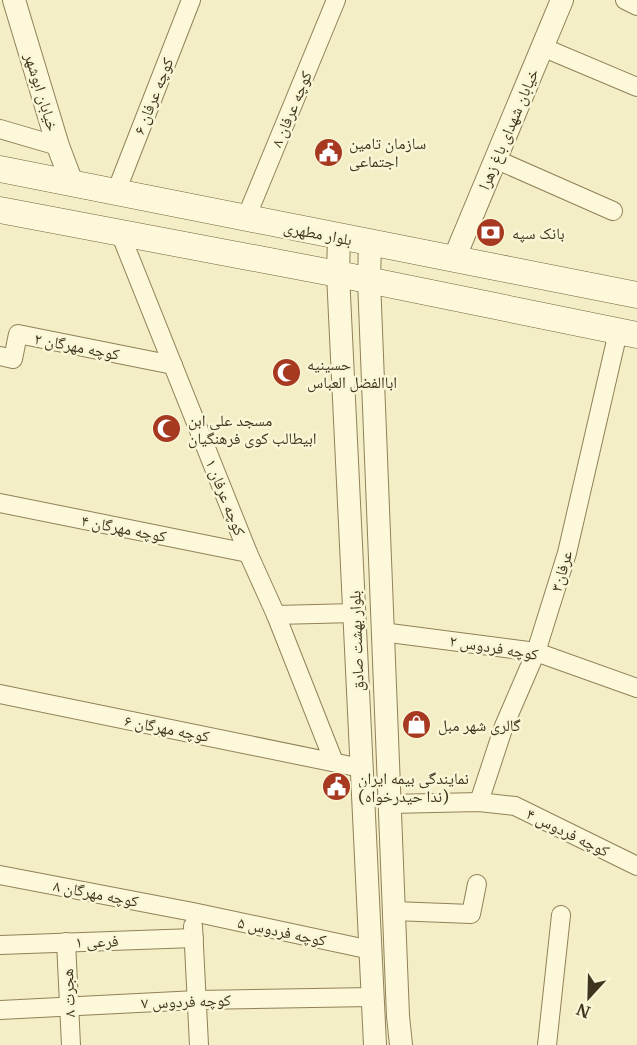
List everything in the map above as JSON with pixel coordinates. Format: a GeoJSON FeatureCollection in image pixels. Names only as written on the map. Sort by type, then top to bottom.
{"type":"FeatureCollection","features":[{"type":"Feature","properties":{"kind":"main road","name":"بلوار مطهری"},"geometry":{"type":"LineString","coordinates":[[0,169],[637,295]]}},
{"type":"Feature","properties":{"kind":"main road"},"geometry":{"type":"LineString","coordinates":[[0,210],[369,280],[628,333]]}},
{"type":"Feature","properties":{"kind":"street","name":"خیابان ابوشهر"},"geometry":{"type":"LineString","coordinates":[[14,0],[58,146],[72,183]]}},
{"type":"Feature","properties":{"kind":"street","name":"کوچه عرفان ۶"},"geometry":{"type":"LineString","coordinates":[[116,192],[191,0]]}},
{"type":"Feature","properties":{"kind":"street","name":"کوچه عرفان ۸"},"geometry":{"type":"LineString","coordinates":[[246,218],[336,0]]}},
{"type":"Feature","properties":{"kind":"street","name":"خیابان شهدای باغ‌ زهرا"},"geometry":{"type":"LineString","coordinates":[[454,259],[562,0]]}},
{"type":"Feature","properties":{"kind":"street"},"geometry":{"type":"LineString","coordinates":[[625,0],[637,6]]}},
{"type":"Feature","properties":{"kind":"street"},"geometry":{"type":"LineString","coordinates":[[542,48],[637,87]]}},
{"type":"Feature","properties":{"kind":"street"},"geometry":{"type":"LineString","coordinates":[[0,129],[58,146]]}},
{"type":"Feature","properties":{"kind":"street"},"geometry":{"type":"LineString","coordinates":[[495,159],[613,212]]}},
{"type":"Feature","properties":{"kind":"street","name":"کوچه عرفان ۱"},"geometry":{"type":"LineString","coordinates":[[120,233],[334,762]]}},
{"type":"Feature","properties":{"kind":"street","name":"بلوار بهشت صادق"},"geometry":{"type":"LineString","coordinates":[[339,237],[338,274],[375,1045]]}},
{"type":"Feature","properties":{"kind":"street","name":"بلوار بهشت صادق"},"geometry":{"type":"LineString","coordinates":[[370,243],[369,280],[382,632],[401,1045]]}},
{"type":"Feature","properties":{"kind":"street","name":"عرفان۳"},"geometry":{"type":"LineString","coordinates":[[478,802],[504,726],[536,652],[567,553],[628,333]]}},
{"type":"Feature","properties":{"kind":"street","name":"کوچه مهرگان ۲"},"geometry":{"type":"LineString","coordinates":[[0,356],[13,359],[18,334],[173,364]]}},
{"type":"Feature","properties":{"kind":"street","name":"کوچه مهرگان ۴"},"geometry":{"type":"LineString","coordinates":[[0,503],[248,553]]}},
{"type":"Feature","properties":{"kind":"street"},"geometry":{"type":"LineString","coordinates":[[351,537],[379,537]]}},
{"type":"Feature","properties":{"kind":"street"},"geometry":{"type":"LineString","coordinates":[[276,615],[355,612]]}},
{"type":"Feature","properties":{"kind":"street","name":"کوچه فردوس ۲"},"geometry":{"type":"LineString","coordinates":[[382,632],[536,652],[637,688]]}},
{"type":"Feature","properties":{"kind":"street","name":"کوچه مهرگان ۶"},"geometry":{"type":"LineString","coordinates":[[0,694],[361,768]]}},
{"type":"Feature","properties":{"kind":"street","name":"کوچه فردوس ۴"},"geometry":{"type":"LineString","coordinates":[[390,804],[478,802],[515,806],[637,866]]}},
{"type":"Feature","properties":{"kind":"street","name":"کوچه مهرگان ۸"},"geometry":{"type":"LineString","coordinates":[[0,875],[193,912]]}},
{"type":"Feature","properties":{"kind":"street"},"geometry":{"type":"LineString","coordinates":[[394,911],[471,914],[477,884]]}},
{"type":"Feature","properties":{"kind":"street"},"geometry":{"type":"LineString","coordinates":[[193,912],[199,1045]]}},
{"type":"Feature","properties":{"kind":"street","name":"کوچه فردوس ۵"},"geometry":{"type":"LineString","coordinates":[[193,912],[371,950]]}},
{"type":"Feature","properties":{"kind":"street"},"geometry":{"type":"LineString","coordinates":[[547,1045],[561,915]]}},
{"type":"Feature","properties":{"kind":"street","name":"فرعی ۱"},"geometry":{"type":"LineString","coordinates":[[0,945],[194,938]]}},
{"type":"Feature","properties":{"kind":"street","name":"هجرت ۸"},"geometry":{"type":"LineString","coordinates":[[66,942],[71,1045]]}},
{"type":"Feature","properties":{"kind":"street","name":"کوچه فردوس ۷"},"geometry":{"type":"LineString","coordinates":[[0,1010],[197,1000],[372,997]]}},
{"type":"Feature","properties":{"kind":"place","name":"سازمان تامین اجتماعی"},"geometry":{"type":"Point","coordinates":[328,152]}},
{"type":"Feature","properties":{"kind":"place","name":"بانک سپه"},"geometry":{"type":"Point","coordinates":[491,233]}},
{"type":"Feature","properties":{"kind":"place","name":"حسینیه اباالفضل العباس"},"geometry":{"type":"Point","coordinates":[286,373]}},
{"type":"Feature","properties":{"kind":"place","name":"مسجد علی ابن ابیطالب کوی فرهنگیان"},"geometry":{"type":"Point","coordinates":[167,429]}},
{"type":"Feature","properties":{"kind":"place","name":"گالری شهر مبل"},"geometry":{"type":"Point","coordinates":[417,725]}},
{"type":"Feature","properties":{"kind":"place","name":"نمایندگی بیمه ایران (ندا حیدرخواه)"},"geometry":{"type":"Point","coordinates":[337,787]}}]}
